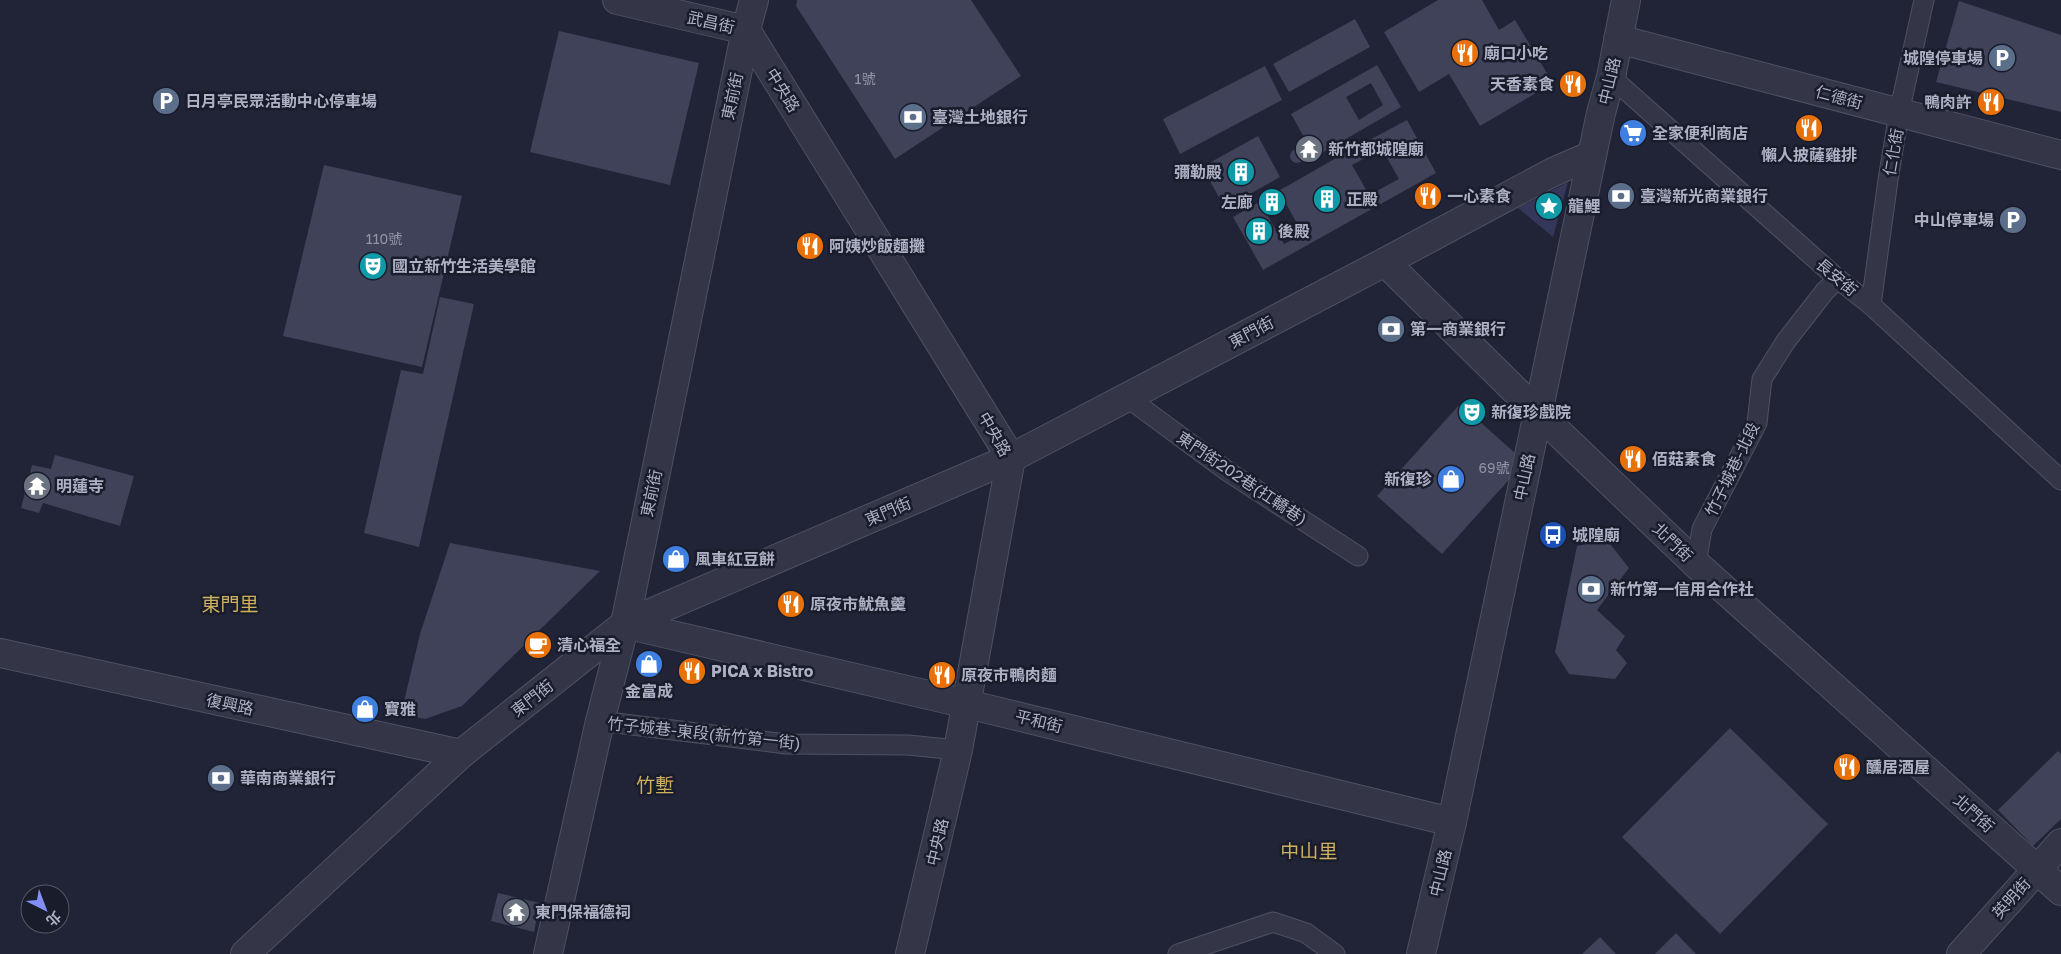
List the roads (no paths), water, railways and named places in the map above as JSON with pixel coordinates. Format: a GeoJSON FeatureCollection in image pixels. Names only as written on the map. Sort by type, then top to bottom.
{"type":"FeatureCollection","features":[{"type":"Feature","properties":{"kind":"street","name":"武昌街"},"geometry":{"type":"LineString","coordinates":[[617,0],[746,30]]}},
{"type":"Feature","properties":{"kind":"street","name":"東前街"},"geometry":{"type":"LineString","coordinates":[[548,954],[600,721],[624,624],[746,30],[754,0]]}},
{"type":"Feature","properties":{"kind":"street","name":"中山路"},"geometry":{"type":"LineString","coordinates":[[1421,954],[1452,822],[1537,412],[1592,156],[1611,77],[1626,0]]}},
{"type":"Feature","properties":{"kind":"street","name":"中央路"},"geometry":{"type":"LineString","coordinates":[[746,30],[1011,458],[958,750],[910,954]]}},
{"type":"Feature","properties":{"kind":"street","name":"仁德街"},"geometry":{"type":"LineString","coordinates":[[1618,39],[2061,155]]}},
{"type":"Feature","properties":{"kind":"street","name":"東門街"},"geometry":{"type":"LineString","coordinates":[[245,954],[461,754],[624,624],[1011,458],[1553,172],[1592,156]]}},
{"type":"Feature","properties":{"kind":"street","name":"北門街"},"geometry":{"type":"LineString","coordinates":[[1385,262],[1537,412],[1696,564],[2061,891]]}},
{"type":"Feature","properties":{"kind":"street","name":"平和街"},"geometry":{"type":"LineString","coordinates":[[624,624],[967,704],[1452,822]]}},
{"type":"Feature","properties":{"kind":"street","name":"復興路"},"geometry":{"type":"LineString","coordinates":[[0,653],[461,754]]}},
{"type":"Feature","properties":{"kind":"street","name":"英明街"},"geometry":{"type":"LineString","coordinates":[[1961,954],[2061,843]]}},
{"type":"Feature","properties":{"kind":"lane","name":"仁化街"},"geometry":{"type":"LineString","coordinates":[[1871,305],[1899,113],[1924,0]]}},
{"type":"Feature","properties":{"kind":"lane","name":"長安街"},"geometry":{"type":"LineString","coordinates":[[1611,77],[1838,279],[1871,305],[2061,480]]}},
{"type":"Feature","properties":{"kind":"lane","name":"竹子城巷-北段"},"geometry":{"type":"LineString","coordinates":[[1696,564],[1702,529],[1758,423],[1762,379],[1791,334],[1824,291],[1838,279]]}},
{"type":"Feature","properties":{"kind":"lane","name":"東門街202巷(扛轎巷)"},"geometry":{"type":"LineString","coordinates":[[1128,397],[1227,470],[1358,556]]}},
{"type":"Feature","properties":{"kind":"lane","name":"竹子城巷-東段(新竹第一街)"},"geometry":{"type":"LineString","coordinates":[[600,721],[786,744],[908,745],[958,750]]}},
{"type":"Feature","properties":{"kind":"lane"},"geometry":{"type":"LineString","coordinates":[[1178,954],[1273,922],[1306,933],[1335,954]]}},
{"type":"Feature","properties":{"kind":"water"},"geometry":{"type":"Polygon","coordinates":[[[1568,182],[1553,237],[1518,208],[1568,182]]]}},
{"type":"Feature","properties":{"kind":"place","name":"廟口小吃"},"geometry":{"type":"Point","coordinates":[1465,53]}},
{"type":"Feature","properties":{"kind":"place","name":"城隍停車場"},"geometry":{"type":"Point","coordinates":[2002,58]}},
{"type":"Feature","properties":{"kind":"place","name":"天香素食"},"geometry":{"type":"Point","coordinates":[1573,84]}},
{"type":"Feature","properties":{"kind":"place","name":"日月亭民眾活動中心停車場"},"geometry":{"type":"Point","coordinates":[166,101]}},
{"type":"Feature","properties":{"kind":"place","name":"鴨肉許"},"geometry":{"type":"Point","coordinates":[1991,102]}},
{"type":"Feature","properties":{"kind":"place","name":"臺灣土地銀行"},"geometry":{"type":"Point","coordinates":[913,117]}},
{"type":"Feature","properties":{"kind":"place","name":"懶人披薩雞排"},"geometry":{"type":"Point","coordinates":[1809,128]}},
{"type":"Feature","properties":{"kind":"place","name":"全家便利商店"},"geometry":{"type":"Point","coordinates":[1633,133]}},
{"type":"Feature","properties":{"kind":"place","name":"新竹都城隍廟"},"geometry":{"type":"Point","coordinates":[1309,149]}},
{"type":"Feature","properties":{"kind":"place","name":"彌勒殿"},"geometry":{"type":"Point","coordinates":[1241,172]}},
{"type":"Feature","properties":{"kind":"place","name":"一心素食"},"geometry":{"type":"Point","coordinates":[1428,196]}},
{"type":"Feature","properties":{"kind":"place","name":"臺灣新光商業銀行"},"geometry":{"type":"Point","coordinates":[1621,196]}},
{"type":"Feature","properties":{"kind":"place","name":"正殿"},"geometry":{"type":"Point","coordinates":[1327,199]}},
{"type":"Feature","properties":{"kind":"place","name":"左廊"},"geometry":{"type":"Point","coordinates":[1272,202]}},
{"type":"Feature","properties":{"kind":"place","name":"龍鯉"},"geometry":{"type":"Point","coordinates":[1549,206]}},
{"type":"Feature","properties":{"kind":"place","name":"中山停車場"},"geometry":{"type":"Point","coordinates":[2013,220]}},
{"type":"Feature","properties":{"kind":"place","name":"後殿"},"geometry":{"type":"Point","coordinates":[1259,231]}},
{"type":"Feature","properties":{"kind":"place","name":"阿姨炒飯麵攤"},"geometry":{"type":"Point","coordinates":[810,246]}},
{"type":"Feature","properties":{"kind":"place","name":"國立新竹生活美學館"},"geometry":{"type":"Point","coordinates":[373,266]}},
{"type":"Feature","properties":{"kind":"place","name":"第一商業銀行"},"geometry":{"type":"Point","coordinates":[1391,329]}},
{"type":"Feature","properties":{"kind":"place","name":"新復珍戲院"},"geometry":{"type":"Point","coordinates":[1472,412]}},
{"type":"Feature","properties":{"kind":"place","name":"佰菇素食"},"geometry":{"type":"Point","coordinates":[1633,459]}},
{"type":"Feature","properties":{"kind":"place","name":"新復珍"},"geometry":{"type":"Point","coordinates":[1451,479]}},
{"type":"Feature","properties":{"kind":"place","name":"明蓮寺"},"geometry":{"type":"Point","coordinates":[37,486]}},
{"type":"Feature","properties":{"kind":"place","name":"城隍廟"},"geometry":{"type":"Point","coordinates":[1553,535]}},
{"type":"Feature","properties":{"kind":"place","name":"風車紅豆餅"},"geometry":{"type":"Point","coordinates":[676,559]}},
{"type":"Feature","properties":{"kind":"place","name":"新竹第一信用合作社"},"geometry":{"type":"Point","coordinates":[1591,589]}},
{"type":"Feature","properties":{"kind":"place","name":"原夜市魷魚羹"},"geometry":{"type":"Point","coordinates":[791,604]}},
{"type":"Feature","properties":{"kind":"place","name":"清心福全"},"geometry":{"type":"Point","coordinates":[538,645]}},
{"type":"Feature","properties":{"kind":"place","name":"金富成"},"geometry":{"type":"Point","coordinates":[649,664]}},
{"type":"Feature","properties":{"kind":"place","name":"PICA x Bistro"},"geometry":{"type":"Point","coordinates":[692,671]}},
{"type":"Feature","properties":{"kind":"place","name":"原夜市鴨肉麵"},"geometry":{"type":"Point","coordinates":[942,675]}},
{"type":"Feature","properties":{"kind":"place","name":"寶雅"},"geometry":{"type":"Point","coordinates":[365,709]}},
{"type":"Feature","properties":{"kind":"place","name":"醺居酒屋"},"geometry":{"type":"Point","coordinates":[1847,767]}},
{"type":"Feature","properties":{"kind":"place","name":"華南商業銀行"},"geometry":{"type":"Point","coordinates":[221,778]}},
{"type":"Feature","properties":{"kind":"place","name":"東門保福德祠"},"geometry":{"type":"Point","coordinates":[516,912]}},
{"type":"Feature","properties":{"kind":"district","name":"東門里"},"geometry":{"type":"Point","coordinates":[230,603]}},
{"type":"Feature","properties":{"kind":"district","name":"竹塹"},"geometry":{"type":"Point","coordinates":[655,784]}},
{"type":"Feature","properties":{"kind":"district","name":"中山里"},"geometry":{"type":"Point","coordinates":[1309,850]}}]}
